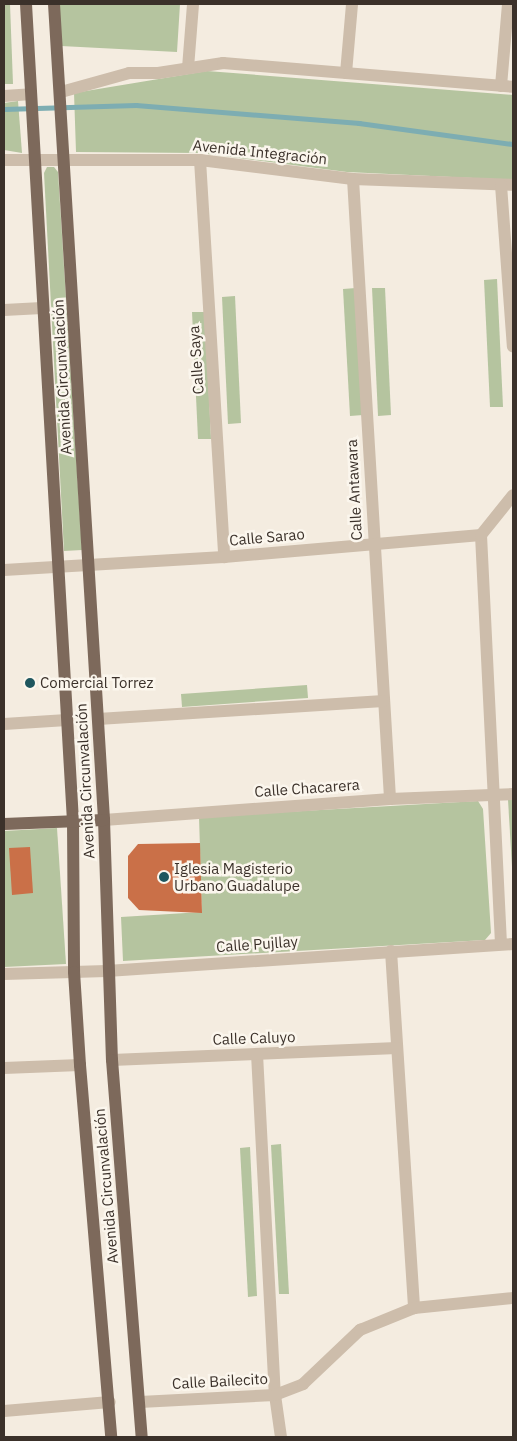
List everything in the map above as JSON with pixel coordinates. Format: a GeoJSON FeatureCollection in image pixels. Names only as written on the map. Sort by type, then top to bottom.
{"type":"FeatureCollection","features":[{"type":"Feature","properties":{"kind":"main road","name":"Avenida Circunvalación"},"geometry":{"type":"LineString","coordinates":[[26,4],[73,821],[74,972],[80,1064],[110,1402],[111,1437]]}},
{"type":"Feature","properties":{"kind":"main road","name":"Avenida Circunvalación"},"geometry":{"type":"LineString","coordinates":[[54,4],[66,159],[104,820],[107,971],[112,1060],[142,1437]]}},
{"type":"Feature","properties":{"kind":"main road"},"geometry":{"type":"LineString","coordinates":[[4,824],[104,820]]}},
{"type":"Feature","properties":{"kind":"street"},"geometry":{"type":"LineString","coordinates":[[188,68],[193,4]]}},
{"type":"Feature","properties":{"kind":"street"},"geometry":{"type":"LineString","coordinates":[[346,73],[352,4]]}},
{"type":"Feature","properties":{"kind":"street"},"geometry":{"type":"LineString","coordinates":[[61,97],[129,73],[158,73],[224,64],[507,86],[508,4]]}},
{"type":"Feature","properties":{"kind":"street"},"geometry":{"type":"LineString","coordinates":[[4,96],[31,99]]}},
{"type":"Feature","properties":{"kind":"street","name":"Avenida Integración"},"geometry":{"type":"LineString","coordinates":[[4,160],[200,160],[353,179],[507,185]]}},
{"type":"Feature","properties":{"kind":"street","name":"Calle Saya"},"geometry":{"type":"LineString","coordinates":[[200,160],[224,557]]}},
{"type":"Feature","properties":{"kind":"street","name":"Calle Antawara"},"geometry":{"type":"LineString","coordinates":[[353,179],[373,543],[390,798]]}},
{"type":"Feature","properties":{"kind":"street"},"geometry":{"type":"LineString","coordinates":[[507,185],[513,347]]}},
{"type":"Feature","properties":{"kind":"street"},"geometry":{"type":"LineString","coordinates":[[4,310],[42,308]]}},
{"type":"Feature","properties":{"kind":"street"},"geometry":{"type":"LineString","coordinates":[[507,944],[494,795],[481,535],[513,495]]}},
{"type":"Feature","properties":{"kind":"street","name":"Calle Sarao"},"geometry":{"type":"LineString","coordinates":[[4,570],[89,563],[224,557],[481,535]]}},
{"type":"Feature","properties":{"kind":"street"},"geometry":{"type":"LineString","coordinates":[[98,719],[383,702]]}},
{"type":"Feature","properties":{"kind":"street"},"geometry":{"type":"LineString","coordinates":[[4,724],[67,720]]}},
{"type":"Feature","properties":{"kind":"street","name":"Calle Chacarera"},"geometry":{"type":"LineString","coordinates":[[104,820],[390,798],[513,794]]}},
{"type":"Feature","properties":{"kind":"street","name":"Calle Pujllay"},"geometry":{"type":"LineString","coordinates":[[4,974],[107,971],[507,944]]}},
{"type":"Feature","properties":{"kind":"street"},"geometry":{"type":"LineString","coordinates":[[391,951],[414,1308]]}},
{"type":"Feature","properties":{"kind":"street","name":"Calle Caluyo"},"geometry":{"type":"LineString","coordinates":[[112,1060],[397,1048]]}},
{"type":"Feature","properties":{"kind":"street"},"geometry":{"type":"LineString","coordinates":[[257,1054],[275,1395],[281,1437]]}},
{"type":"Feature","properties":{"kind":"street"},"geometry":{"type":"LineString","coordinates":[[4,1068],[80,1064]]}},
{"type":"Feature","properties":{"kind":"street","name":"Calle Bailecito"},"geometry":{"type":"LineString","coordinates":[[140,1402],[275,1395],[303,1384],[360,1330],[414,1308],[513,1298]]}},
{"type":"Feature","properties":{"kind":"street"},"geometry":{"type":"LineString","coordinates":[[4,1411],[110,1402]]}},
{"type":"Feature","properties":{"kind":"green space"},"geometry":{"type":"Polygon","coordinates":[[[4,4],[10,4],[13,84],[4,84],[4,4]]]}},
{"type":"Feature","properties":{"kind":"green space"},"geometry":{"type":"Polygon","coordinates":[[[59,4],[180,4],[177,52],[61,46],[59,4]]]}},
{"type":"Feature","properties":{"kind":"green space"},"geometry":{"type":"Polygon","coordinates":[[[207,71],[513,95],[513,180],[347,172],[200,153],[76,152],[74,93],[207,71]]]}},
{"type":"Feature","properties":{"kind":"green space"},"geometry":{"type":"Polygon","coordinates":[[[18,101],[22,153],[4,150],[4,103],[18,101]]]}},
{"type":"Feature","properties":{"kind":"green space"},"geometry":{"type":"Polygon","coordinates":[[[47,167],[54,167],[58,172],[82,550],[64,551],[44,173],[47,167]]]}},
{"type":"Feature","properties":{"kind":"green space"},"geometry":{"type":"Polygon","coordinates":[[[497,279],[503,407],[490,407],[484,280],[497,279]]]}},
{"type":"Feature","properties":{"kind":"green space"},"geometry":{"type":"Polygon","coordinates":[[[356,288],[363,415],[350,416],[343,289],[356,288]]]}},
{"type":"Feature","properties":{"kind":"green space"},"geometry":{"type":"Polygon","coordinates":[[[372,288],[385,288],[391,415],[378,416],[372,288]]]}},
{"type":"Feature","properties":{"kind":"green space"},"geometry":{"type":"Polygon","coordinates":[[[235,296],[241,423],[228,424],[222,297],[235,296]]]}},
{"type":"Feature","properties":{"kind":"green space"},"geometry":{"type":"Polygon","coordinates":[[[192,312],[205,312],[211,439],[198,439],[192,312]]]}},
{"type":"Feature","properties":{"kind":"green space"},"geometry":{"type":"Polygon","coordinates":[[[307,685],[308,698],[182,707],[181,694],[307,685]]]}},
{"type":"Feature","properties":{"kind":"green space"},"geometry":{"type":"Polygon","coordinates":[[[513,799],[513,884],[508,800],[513,799]]]}},
{"type":"Feature","properties":{"kind":"green space"},"geometry":{"type":"Polygon","coordinates":[[[478,801],[483,809],[491,933],[485,940],[123,961],[121,917],[202,912],[199,817],[478,801]]]}},
{"type":"Feature","properties":{"kind":"green space"},"geometry":{"type":"Polygon","coordinates":[[[57,828],[66,964],[4,967],[4,831],[57,828]]]}},
{"type":"Feature","properties":{"kind":"green space"},"geometry":{"type":"Polygon","coordinates":[[[281,1144],[289,1294],[279,1294],[271,1145],[281,1144]]]}},
{"type":"Feature","properties":{"kind":"green space"},"geometry":{"type":"Polygon","coordinates":[[[250,1147],[257,1296],[248,1297],[240,1148],[250,1147]]]}},
{"type":"Feature","properties":{"kind":"building","name":"Iglesia Magisterio Urbano Guadalupe"},"geometry":{"type":"Polygon","coordinates":[[[200,843],[202,913],[139,910],[128,898],[128,856],[138,844],[200,843]]]}},
{"type":"Feature","properties":{"kind":"building"},"geometry":{"type":"Polygon","coordinates":[[[30,847],[33,893],[12,895],[9,848],[30,847]]]}},
{"type":"Feature","properties":{"kind":"waterway"},"geometry":{"type":"LineString","coordinates":[[4,109],[136,105],[359,123],[513,144]]}},
{"type":"Feature","properties":{"kind":"place","name":"Comercial Torrez"},"geometry":{"type":"Point","coordinates":[30,683]}},
{"type":"Feature","properties":{"kind":"place","name":"Iglesia Magisterio Urbano Guadalupe"},"geometry":{"type":"Point","coordinates":[164,877]}}]}
